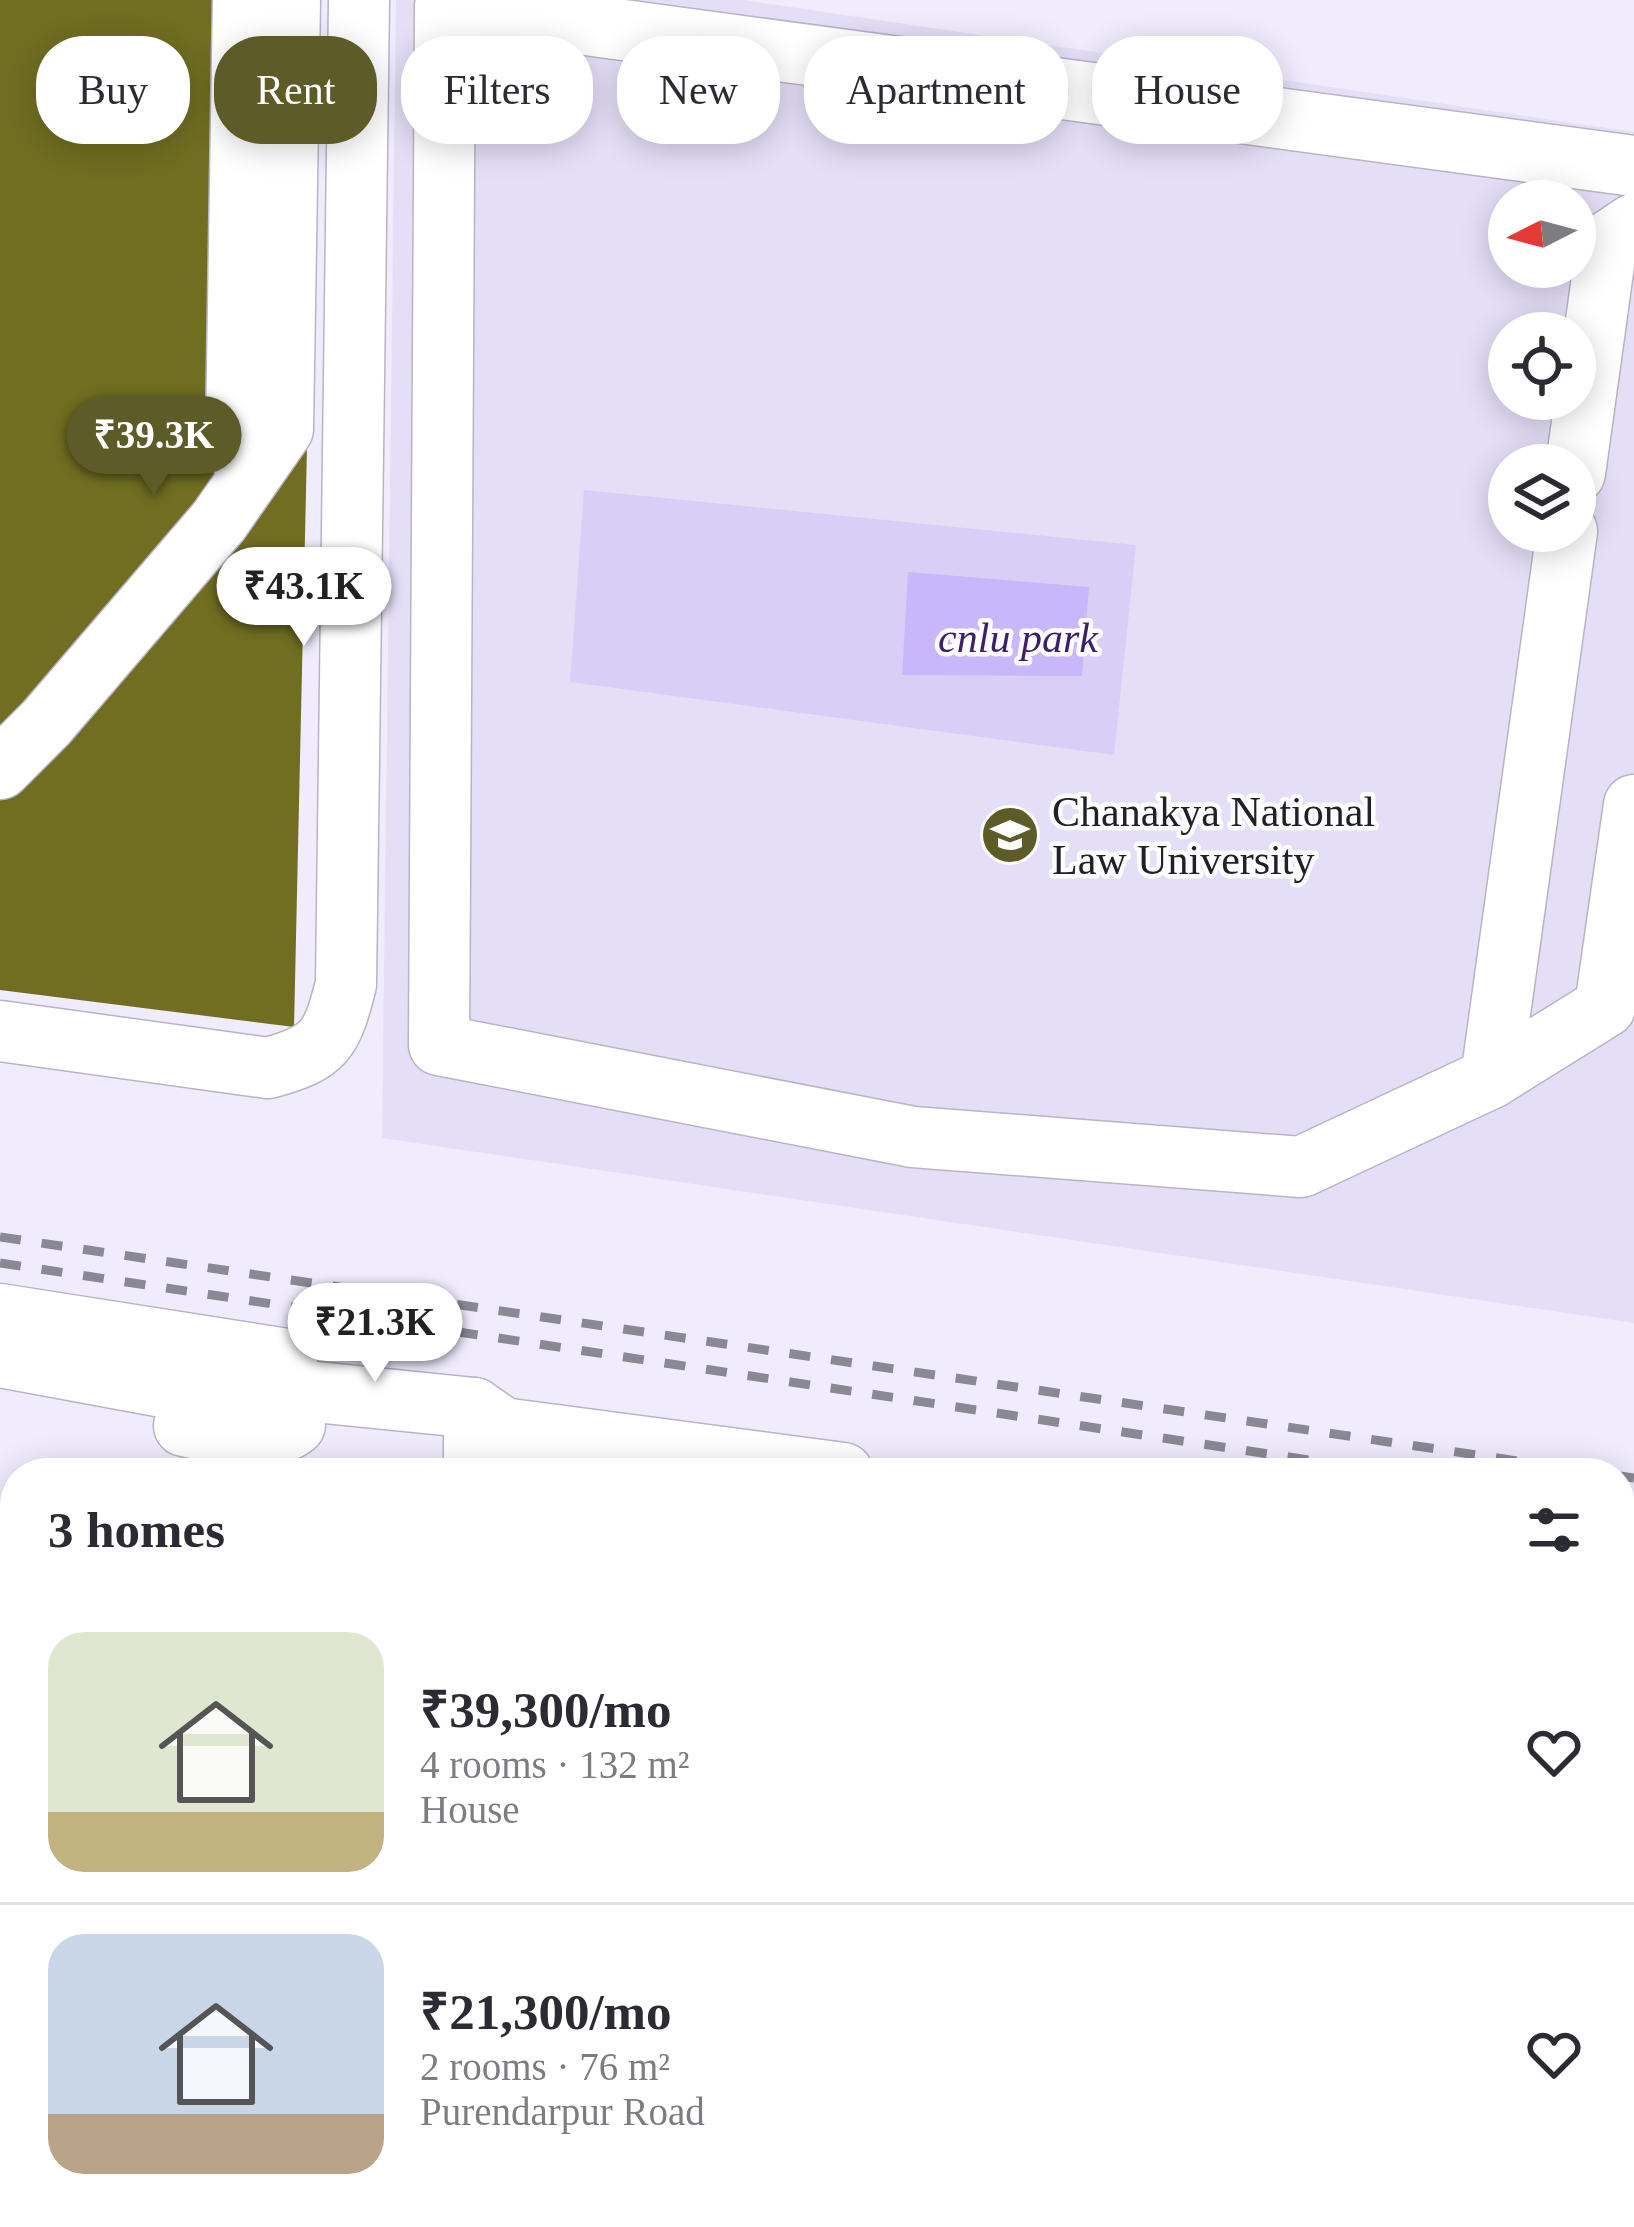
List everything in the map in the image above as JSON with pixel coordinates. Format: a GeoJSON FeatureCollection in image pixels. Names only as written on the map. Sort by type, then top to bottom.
{"type":"FeatureCollection","features":[{"type":"Feature","properties":{"kind":"street"},"geometry":{"type":"LineString","coordinates":[[243,0],[236,427],[247,479]]}},
{"type":"Feature","properties":{"kind":"street"},"geometry":{"type":"LineString","coordinates":[[0,769],[118,639],[284,429],[290,0]]}},
{"type":"Feature","properties":{"kind":"street"},"geometry":{"type":"LineString","coordinates":[[445,36],[445,6],[1634,166]]}},
{"type":"Feature","properties":{"kind":"street"},"geometry":{"type":"LineString","coordinates":[[0,1031],[268,1068],[311,1057],[335,1029],[346,984],[359,22],[409,36]]}},
{"type":"Feature","properties":{"kind":"street"},"geometry":{"type":"LineString","coordinates":[[444,144],[439,1045],[913,1137],[1301,1167],[1491,1078],[1620,1008],[1634,805]]}},
{"type":"Feature","properties":{"kind":"street"},"geometry":{"type":"LineString","coordinates":[[1579,444],[1607,242],[1634,224]]}},
{"type":"Feature","properties":{"kind":"street"},"geometry":{"type":"LineString","coordinates":[[1491,1078],[1564,552]]}},
{"type":"Feature","properties":{"kind":"street"},"geometry":{"type":"LineString","coordinates":[[0,1314],[275,1356],[325,1370],[351,1396],[481,1438]]}},
{"type":"Feature","properties":{"kind":"street"},"geometry":{"type":"LineString","coordinates":[[0,1357],[191,1431]]}},
{"type":"Feature","properties":{"kind":"street"},"geometry":{"type":"LineString","coordinates":[[275,1411],[351,1396]]}},
{"type":"Feature","properties":{"kind":"street"},"geometry":{"type":"LineString","coordinates":[[0,1398],[257,1439],[270,1439],[275,1411]]}},
{"type":"Feature","properties":{"kind":"street"},"geometry":{"type":"LineString","coordinates":[[275,1411],[688,1458]]}},
{"type":"Feature","properties":{"kind":"shaded area","name":"Chanakya National Law University"},"geometry":{"type":"Polygon","coordinates":[[[396,0],[744,0],[987,36],[804,36],[804,144],[1068,144],[1068,48],[1092,52],[1092,144],[1283,144],[1283,80],[1634,132],[1634,1323],[382,1138],[396,0]]]}},
{"type":"Feature","properties":{"kind":"shaded area"},"geometry":{"type":"Polygon","coordinates":[[[908,572],[1089,587],[1082,676],[902,675],[908,572]]]}},
{"type":"Feature","properties":{"kind":"green space","name":"cnlu park"},"geometry":{"type":"Polygon","coordinates":[[[584,490],[1136,545],[1114,755],[570,682],[584,490]]]}},
{"type":"Feature","properties":{"kind":"building"},"geometry":{"type":"Polygon","coordinates":[[[0,0],[317,0],[316,36],[214,36],[214,144],[314,144],[294,1027],[0,990],[0,0]]]}},
{"type":"Feature","properties":{"kind":"railway"},"geometry":{"type":"LineString","coordinates":[[0,1237],[1497,1458]]}},
{"type":"Feature","properties":{"kind":"railway"},"geometry":{"type":"LineString","coordinates":[[0,1263],[1295,1458]]}},
{"type":"Feature","properties":{"kind":"place","name":"Chanakya National Law University"},"geometry":{"type":"Point","coordinates":[1010,835]}}]}
